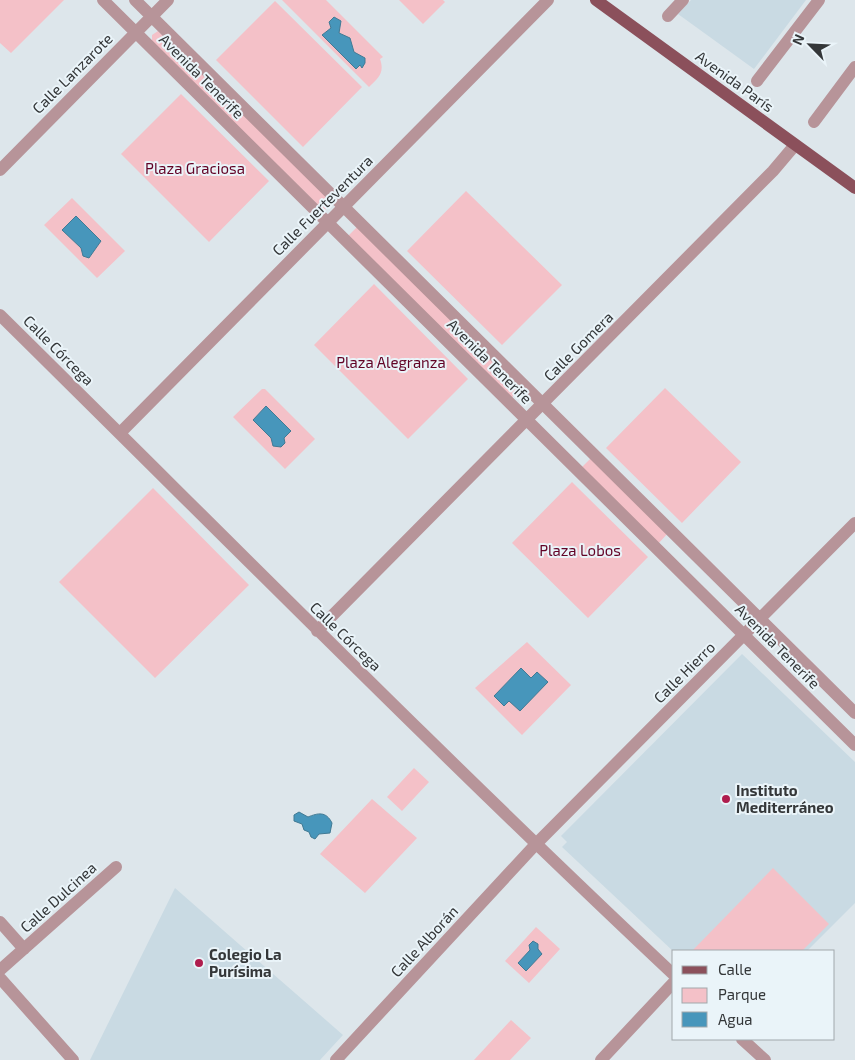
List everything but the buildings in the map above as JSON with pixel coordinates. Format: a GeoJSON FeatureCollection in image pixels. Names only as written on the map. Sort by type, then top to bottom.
{"type":"FeatureCollection","features":[{"type":"Feature","properties":{"kind":"main road","name":"Avenida París"},"geometry":{"type":"LineString","coordinates":[[596,0],[855,188]]}},
{"type":"Feature","properties":{"kind":"street","name":"Avenida Tenerife"},"geometry":{"type":"LineString","coordinates":[[103,0],[855,745]]}},
{"type":"Feature","properties":{"kind":"street","name":"Avenida Tenerife"},"geometry":{"type":"LineString","coordinates":[[135,0],[855,713]]}},
{"type":"Feature","properties":{"kind":"street","name":"Calle Lanzarote"},"geometry":{"type":"LineString","coordinates":[[0,170],[168,0]]}},
{"type":"Feature","properties":{"kind":"street","name":"Calle Fuerteventura"},"geometry":{"type":"LineString","coordinates":[[120,433],[548,0]]}},
{"type":"Feature","properties":{"kind":"street"},"geometry":{"type":"LineString","coordinates":[[668,16],[683,0]]}},
{"type":"Feature","properties":{"kind":"street"},"geometry":{"type":"LineString","coordinates":[[757,81],[819,0]]}},
{"type":"Feature","properties":{"kind":"street"},"geometry":{"type":"LineString","coordinates":[[814,122],[855,67]]}},
{"type":"Feature","properties":{"kind":"street","name":"Calle Gomera"},"geometry":{"type":"LineString","coordinates":[[317,631],[766,178],[795,145]]}},
{"type":"Feature","properties":{"kind":"street","name":"Calle Córcega"},"geometry":{"type":"LineString","coordinates":[[0,315],[317,631],[672,973]]}},
{"type":"Feature","properties":{"kind":"street","name":"Calle Hierro"},"geometry":{"type":"LineString","coordinates":[[536,844],[855,523]]}},
{"type":"Feature","properties":{"kind":"street","name":"Calle Alborán"},"geometry":{"type":"LineString","coordinates":[[336,1060],[536,844]]}},
{"type":"Feature","properties":{"kind":"street","name":"Calle Dulcinea"},"geometry":{"type":"LineString","coordinates":[[0,970],[116,867]]}},
{"type":"Feature","properties":{"kind":"street"},"geometry":{"type":"LineString","coordinates":[[0,922],[24,949]]}},
{"type":"Feature","properties":{"kind":"street"},"geometry":{"type":"LineString","coordinates":[[0,978],[73,1060]]}},
{"type":"Feature","properties":{"kind":"street"},"geometry":{"type":"LineString","coordinates":[[602,1060],[672,984]]}},
{"type":"Feature","properties":{"kind":"street"},"geometry":{"type":"LineString","coordinates":[[743,1040],[765,1060]]}},
{"type":"Feature","properties":{"kind":"shaded area"},"geometry":{"type":"Polygon","coordinates":[[[691,0],[806,0],[754,69],[678,14],[691,0]]]}},
{"type":"Feature","properties":{"kind":"shaded area","name":"Instituto Mediterráneo"},"geometry":{"type":"Polygon","coordinates":[[[742,654],[855,762],[855,903],[808,950],[672,950],[562,847],[567,842],[561,836],[742,654]]]}},
{"type":"Feature","properties":{"kind":"shaded area","name":"Colegio La Purísima"},"geometry":{"type":"Polygon","coordinates":[[[175,888],[343,1035],[320,1060],[90,1060],[175,888]]]}},
{"type":"Feature","properties":{"kind":"green space"},"geometry":{"type":"Polygon","coordinates":[[[0,0],[64,0],[11,53],[0,43],[0,0]]]}},
{"type":"Feature","properties":{"kind":"green space"},"geometry":{"type":"Polygon","coordinates":[[[282,0],[326,0],[383,57],[380,59],[382,68],[378,78],[369,87],[282,0]]]}},
{"type":"Feature","properties":{"kind":"green space"},"geometry":{"type":"Polygon","coordinates":[[[399,0],[443,0],[445,2],[423,24],[399,0]]]}},
{"type":"Feature","properties":{"kind":"green space"},"geometry":{"type":"Polygon","coordinates":[[[275,1],[362,87],[303,147],[216,60],[275,1]]]}},
{"type":"Feature","properties":{"kind":"green space"},"geometry":{"type":"Polygon","coordinates":[[[158,31],[332,202],[330,208],[323,210],[152,42],[152,35],[158,31]]]}},
{"type":"Feature","properties":{"kind":"green space","name":"Plaza Graciosa"},"geometry":{"type":"Polygon","coordinates":[[[181,94],[269,181],[209,242],[121,154],[181,94]]]}},
{"type":"Feature","properties":{"kind":"green space"},"geometry":{"type":"Polygon","coordinates":[[[466,191],[562,285],[502,345],[407,251],[466,191]]]}},
{"type":"Feature","properties":{"kind":"green space"},"geometry":{"type":"Polygon","coordinates":[[[72,198],[125,251],[97,278],[44,225],[72,198]]]}},
{"type":"Feature","properties":{"kind":"green space"},"geometry":{"type":"Polygon","coordinates":[[[359,225],[522,388],[511,398],[347,237],[359,225]]]}},
{"type":"Feature","properties":{"kind":"green space","name":"Plaza Alegranza"},"geometry":{"type":"Polygon","coordinates":[[[374,284],[468,379],[408,439],[314,345],[374,284]]]}},
{"type":"Feature","properties":{"kind":"green space"},"geometry":{"type":"Polygon","coordinates":[[[665,388],[741,462],[682,523],[606,448],[665,388]]]}},
{"type":"Feature","properties":{"kind":"green space"},"geometry":{"type":"Polygon","coordinates":[[[262,389],[265,389],[315,439],[285,469],[233,417],[262,389]]]}},
{"type":"Feature","properties":{"kind":"green space"},"geometry":{"type":"Polygon","coordinates":[[[591,458],[668,533],[658,544],[581,468],[591,458]]]}},
{"type":"Feature","properties":{"kind":"green space","name":"Plaza Lobos"},"geometry":{"type":"Polygon","coordinates":[[[572,482],[648,557],[588,618],[512,543],[572,482]]]}},
{"type":"Feature","properties":{"kind":"green space"},"geometry":{"type":"Polygon","coordinates":[[[153,488],[249,585],[155,678],[59,582],[153,488]]]}},
{"type":"Feature","properties":{"kind":"green space"},"geometry":{"type":"Polygon","coordinates":[[[527,642],[571,685],[522,735],[475,688],[527,642]]]}},
{"type":"Feature","properties":{"kind":"green space"},"geometry":{"type":"Polygon","coordinates":[[[414,768],[429,782],[402,811],[387,797],[414,768]]]}},
{"type":"Feature","properties":{"kind":"green space"},"geometry":{"type":"Polygon","coordinates":[[[372,799],[417,838],[365,893],[320,854],[372,799]]]}},
{"type":"Feature","properties":{"kind":"green space"},"geometry":{"type":"Polygon","coordinates":[[[773,868],[829,924],[803,950],[693,950],[773,868]]]}},
{"type":"Feature","properties":{"kind":"green space"},"geometry":{"type":"Polygon","coordinates":[[[536,927],[560,949],[529,983],[505,961],[536,927]]]}},
{"type":"Feature","properties":{"kind":"green space"},"geometry":{"type":"Polygon","coordinates":[[[511,1020],[531,1038],[510,1060],[474,1060],[511,1020]]]}},
{"type":"Feature","properties":{"kind":"water"},"geometry":{"type":"Polygon","coordinates":[[[334,17],[341,21],[339,33],[350,38],[354,52],[365,58],[362,68],[360,65],[356,69],[322,35],[331,28],[329,22],[334,17]]]}},
{"type":"Feature","properties":{"kind":"water"},"geometry":{"type":"Polygon","coordinates":[[[76,216],[101,241],[89,258],[83,256],[81,248],[62,230],[76,216]]]}},
{"type":"Feature","properties":{"kind":"water"},"geometry":{"type":"Polygon","coordinates":[[[266,406],[291,431],[284,438],[285,443],[281,447],[273,446],[271,438],[253,420],[266,406]]]}},
{"type":"Feature","properties":{"kind":"water"},"geometry":{"type":"Polygon","coordinates":[[[521,668],[531,678],[537,672],[548,682],[520,711],[509,701],[504,706],[494,696],[521,668]]]}},
{"type":"Feature","properties":{"kind":"water"},"geometry":{"type":"Polygon","coordinates":[[[299,812],[308,817],[318,814],[327,816],[332,823],[330,833],[319,834],[315,839],[311,837],[309,832],[304,830],[302,824],[294,821],[294,815],[299,812]]]}},
{"type":"Feature","properties":{"kind":"water"},"geometry":{"type":"Polygon","coordinates":[[[533,941],[538,944],[538,949],[542,954],[526,971],[518,963],[530,950],[529,945],[533,941]]]}},
{"type":"Feature","properties":{"kind":"place","name":"Instituto Mediterráneo"},"geometry":{"type":"Point","coordinates":[726,799]}},
{"type":"Feature","properties":{"kind":"place","name":"Colegio La Purísima"},"geometry":{"type":"Point","coordinates":[199,963]}}]}
